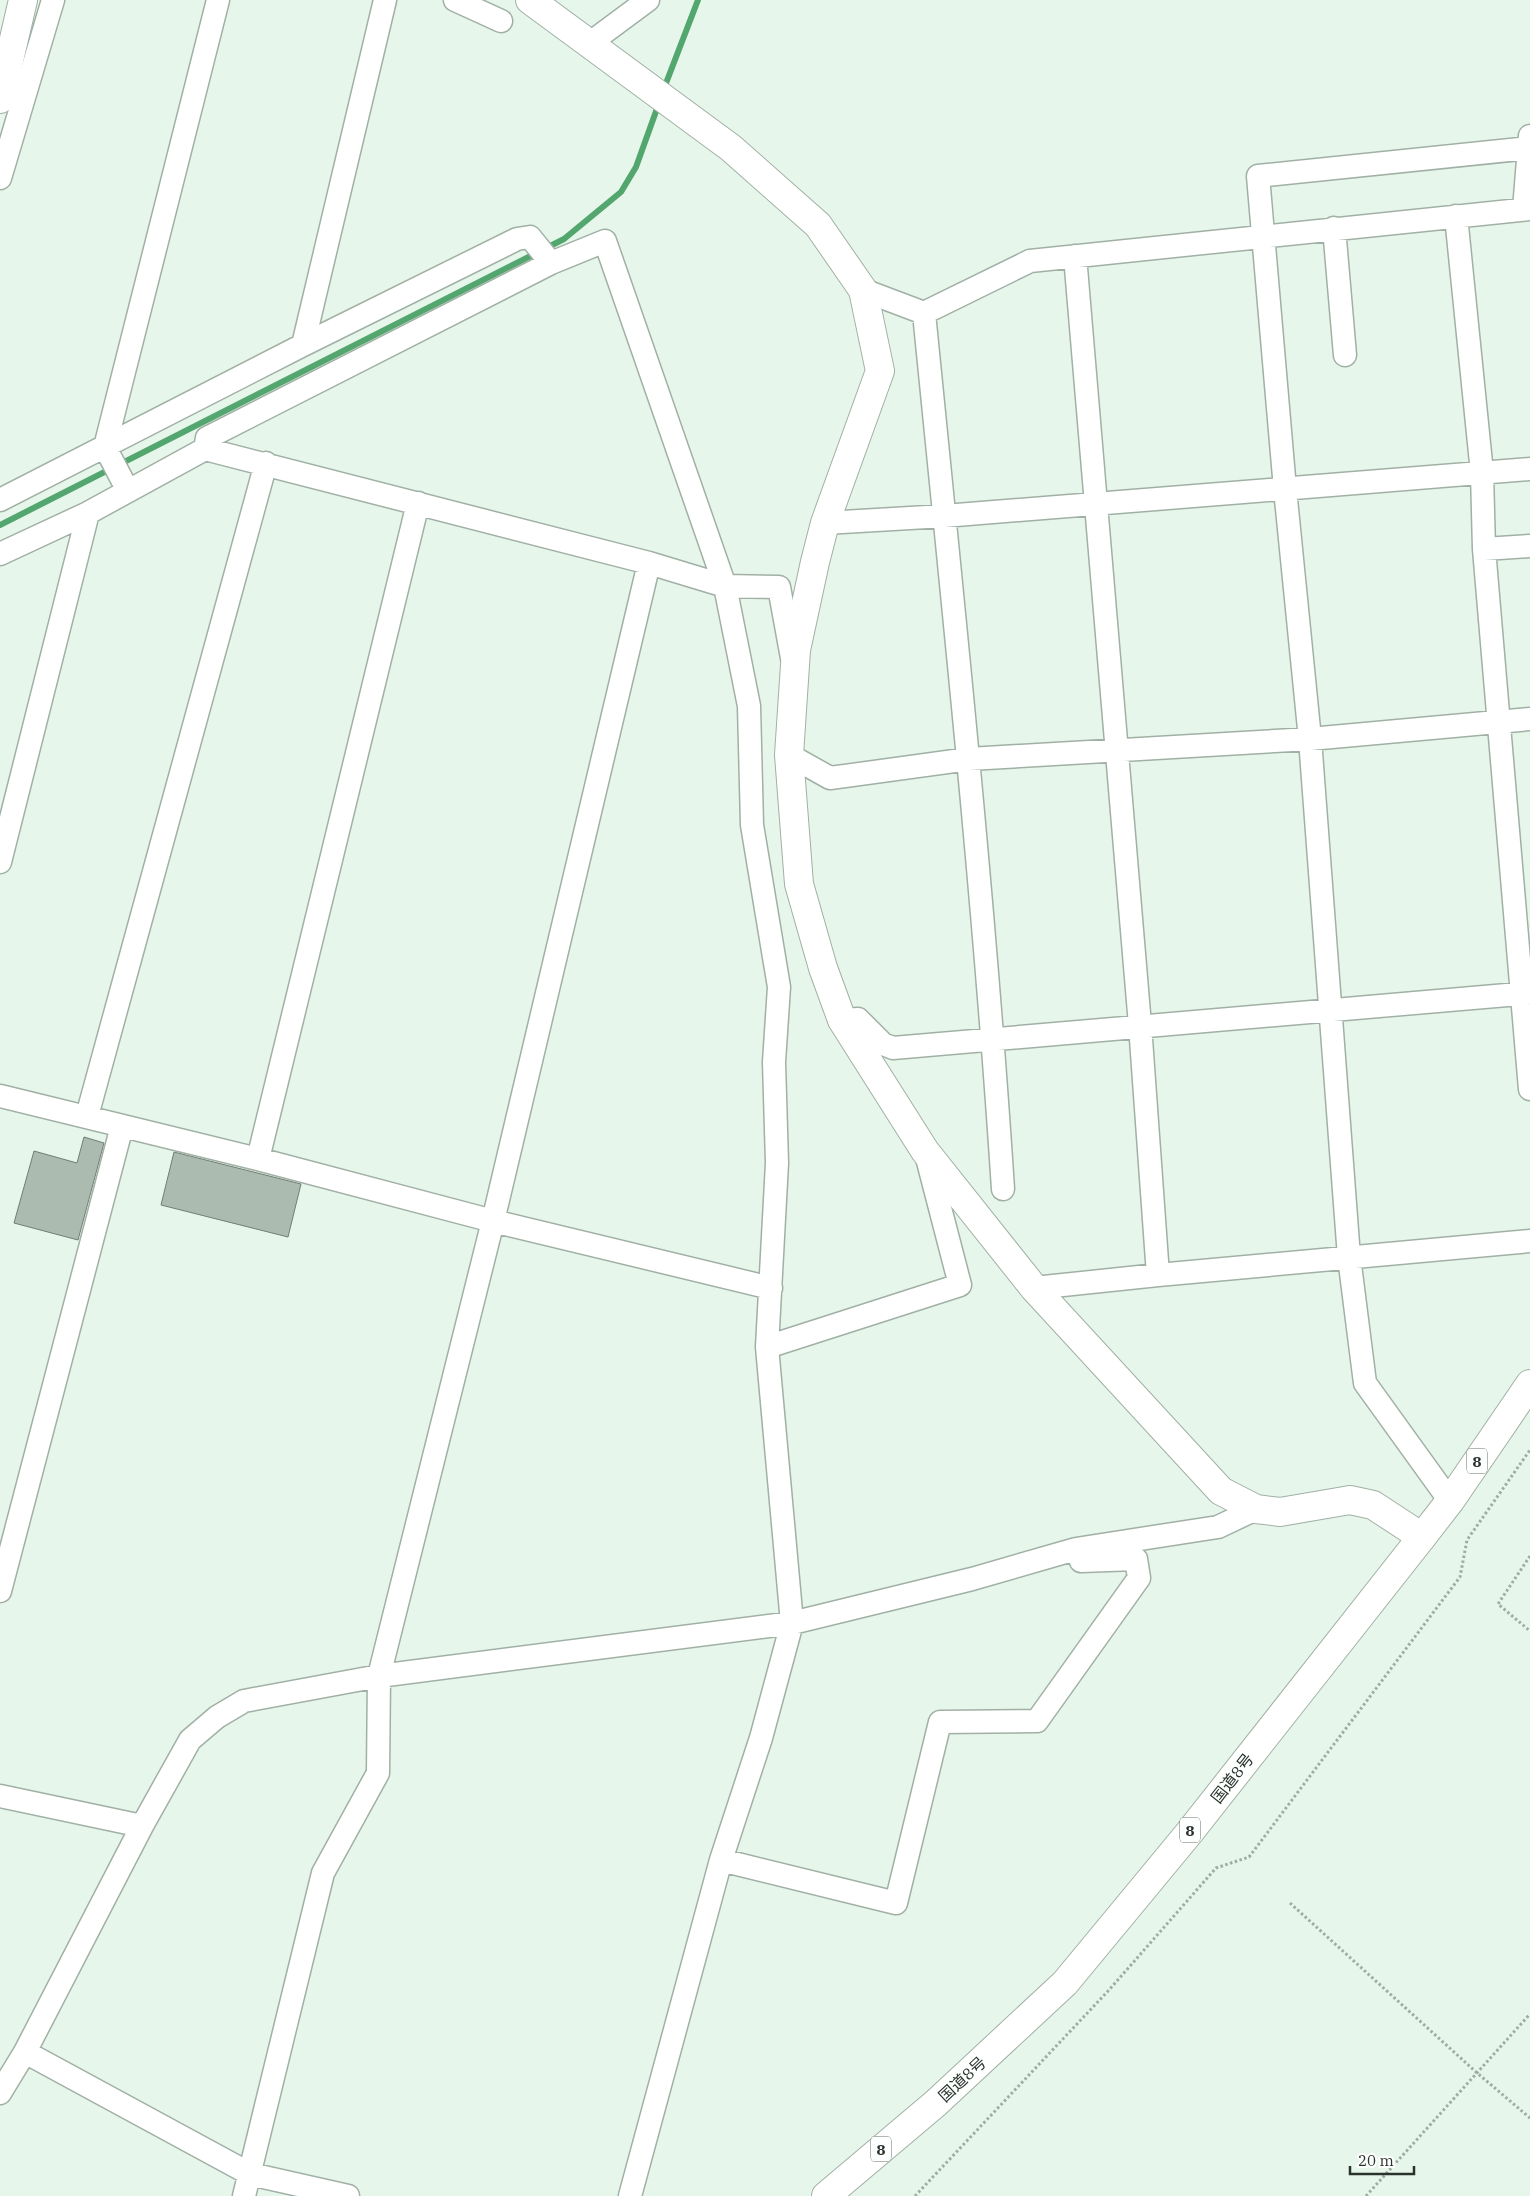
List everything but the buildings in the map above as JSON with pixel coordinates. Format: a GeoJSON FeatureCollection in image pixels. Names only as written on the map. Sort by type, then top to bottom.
{"type":"FeatureCollection","features":[{"type":"Feature","properties":{"kind":"main road"},"geometry":{"type":"LineString","coordinates":[[0,99],[23,0]]}},
{"type":"Feature","properties":{"kind":"main road"},"geometry":{"type":"LineString","coordinates":[[530,0],[731,148],[818,224],[863,290],[880,371],[825,523],[815,562],[796,650],[789,755],[799,884],[823,968],[842,1020],[925,1151],[1034,1288],[1221,1491],[1256,1509],[1280,1512],[1350,1500],[1373,1505],[1422,1537]]}},
{"type":"Feature","properties":{"kind":"main road","name":"国道8号"},"geometry":{"type":"LineString","coordinates":[[826,2196],[936,2103],[1065,1983],[1188,1833],[1450,1501],[1530,1384]]}},
{"type":"Feature","properties":{"kind":"street"},"geometry":{"type":"LineString","coordinates":[[0,178],[53,0]]}},
{"type":"Feature","properties":{"kind":"street"},"geometry":{"type":"LineString","coordinates":[[125,485],[107,450],[218,0]]}},
{"type":"Feature","properties":{"kind":"street"},"geometry":{"type":"LineString","coordinates":[[303,345],[385,0]]}},
{"type":"Feature","properties":{"kind":"street"},"geometry":{"type":"LineString","coordinates":[[455,0],[501,22]]}},
{"type":"Feature","properties":{"kind":"street"},"geometry":{"type":"LineString","coordinates":[[590,43],[648,0]]}},
{"type":"Feature","properties":{"kind":"street"},"geometry":{"type":"LineString","coordinates":[[863,290],[924,313],[1030,261],[1263,235],[1527,209],[1530,142],[1258,176],[1263,235],[1285,490],[1310,740],[1349,1257],[1365,1383],[1450,1501]]}},
{"type":"Feature","properties":{"kind":"street"},"geometry":{"type":"LineString","coordinates":[[1456,216],[1482,473],[1484,550],[1498,723],[1527,993],[1530,1089]]}},
{"type":"Feature","properties":{"kind":"street"},"geometry":{"type":"LineString","coordinates":[[1334,228],[1345,355]]}},
{"type":"Feature","properties":{"kind":"street"},"geometry":{"type":"LineString","coordinates":[[0,500],[107,450],[303,345],[518,239],[530,237],[545,255]]}},
{"type":"Feature","properties":{"kind":"street"},"geometry":{"type":"LineString","coordinates":[[206,449],[208,438],[545,255],[605,241],[725,586],[749,706],[752,825],[779,987],[774,1062],[777,1163],[767,1347],[792,1622],[761,1738],[721,1860],[630,2196]]}},
{"type":"Feature","properties":{"kind":"street"},"geometry":{"type":"LineString","coordinates":[[1075,256],[1140,1025],[1158,1275]]}},
{"type":"Feature","properties":{"kind":"street"},"geometry":{"type":"LineString","coordinates":[[924,313],[969,759],[994,1040],[1003,1189]]}},
{"type":"Feature","properties":{"kind":"street"},"geometry":{"type":"LineString","coordinates":[[0,554],[88,512],[125,485],[206,449],[649,563],[725,586],[779,588],[794,672]]}},
{"type":"Feature","properties":{"kind":"street"},"geometry":{"type":"LineString","coordinates":[[87,1116],[266,463]]}},
{"type":"Feature","properties":{"kind":"street"},"geometry":{"type":"LineString","coordinates":[[825,523],[944,516],[1285,490],[1530,469]]}},
{"type":"Feature","properties":{"kind":"street"},"geometry":{"type":"LineString","coordinates":[[258,1159],[418,503]]}},
{"type":"Feature","properties":{"kind":"street"},"geometry":{"type":"LineString","coordinates":[[0,862],[88,512]]}},
{"type":"Feature","properties":{"kind":"street"},"geometry":{"type":"LineString","coordinates":[[1484,550],[1530,546]]}},
{"type":"Feature","properties":{"kind":"street"},"geometry":{"type":"LineString","coordinates":[[244,2196],[323,1873],[378,1773],[378,1676],[494,1221],[649,563]]}},
{"type":"Feature","properties":{"kind":"street"},"geometry":{"type":"LineString","coordinates":[[789,755],[830,778],[969,759],[1310,740],[1530,719]]}},
{"type":"Feature","properties":{"kind":"street"},"geometry":{"type":"LineString","coordinates":[[842,1020],[858,1019],[883,1044],[893,1048],[1140,1025],[1527,993]]}},
{"type":"Feature","properties":{"kind":"street"},"geometry":{"type":"LineString","coordinates":[[0,1096],[258,1159],[494,1221],[771,1288]]}},
{"type":"Feature","properties":{"kind":"street"},"geometry":{"type":"LineString","coordinates":[[0,1591],[122,1126]]}},
{"type":"Feature","properties":{"kind":"street"},"geometry":{"type":"LineString","coordinates":[[767,1347],[960,1285],[925,1151]]}},
{"type":"Feature","properties":{"kind":"street"},"geometry":{"type":"LineString","coordinates":[[1034,1288],[1530,1241]]}},
{"type":"Feature","properties":{"kind":"street"},"geometry":{"type":"LineString","coordinates":[[0,2093],[25,2052],[142,1826],[190,1740],[217,1717],[244,1701],[378,1676],[792,1622],[972,1579],[1069,1551],[1218,1527],[1256,1509]]}},
{"type":"Feature","properties":{"kind":"street"},"geometry":{"type":"LineString","coordinates":[[721,1860],[896,1903],[940,1722],[1038,1720],[1139,1578],[1136,1559],[1078,1561],[1069,1551]]}},
{"type":"Feature","properties":{"kind":"street"},"geometry":{"type":"LineString","coordinates":[[0,1796],[142,1826]]}},
{"type":"Feature","properties":{"kind":"street"},"geometry":{"type":"LineString","coordinates":[[25,2052],[250,2174],[348,2196]]}},
{"type":"Feature","properties":{"kind":"path"},"geometry":{"type":"LineString","coordinates":[[915,2196],[1109,1990],[1216,1868],[1249,1856],[1460,1578],[1468,1540],[1530,1450]]}},
{"type":"Feature","properties":{"kind":"path"},"geometry":{"type":"LineString","coordinates":[[1530,1556],[1498,1604],[1530,1631]]}},
{"type":"Feature","properties":{"kind":"path"},"geometry":{"type":"LineString","coordinates":[[1290,1903],[1476,2072],[1530,2118]]}},
{"type":"Feature","properties":{"kind":"path"},"geometry":{"type":"LineString","coordinates":[[1366,2196],[1530,2014]]}},
{"type":"Feature","properties":{"kind":"waterway"},"geometry":{"type":"LineString","coordinates":[[663,91],[698,0]]}},
{"type":"Feature","properties":{"kind":"waterway"},"geometry":{"type":"LineString","coordinates":[[0,525],[564,239],[621,192],[636,167],[659,103]]}}]}
